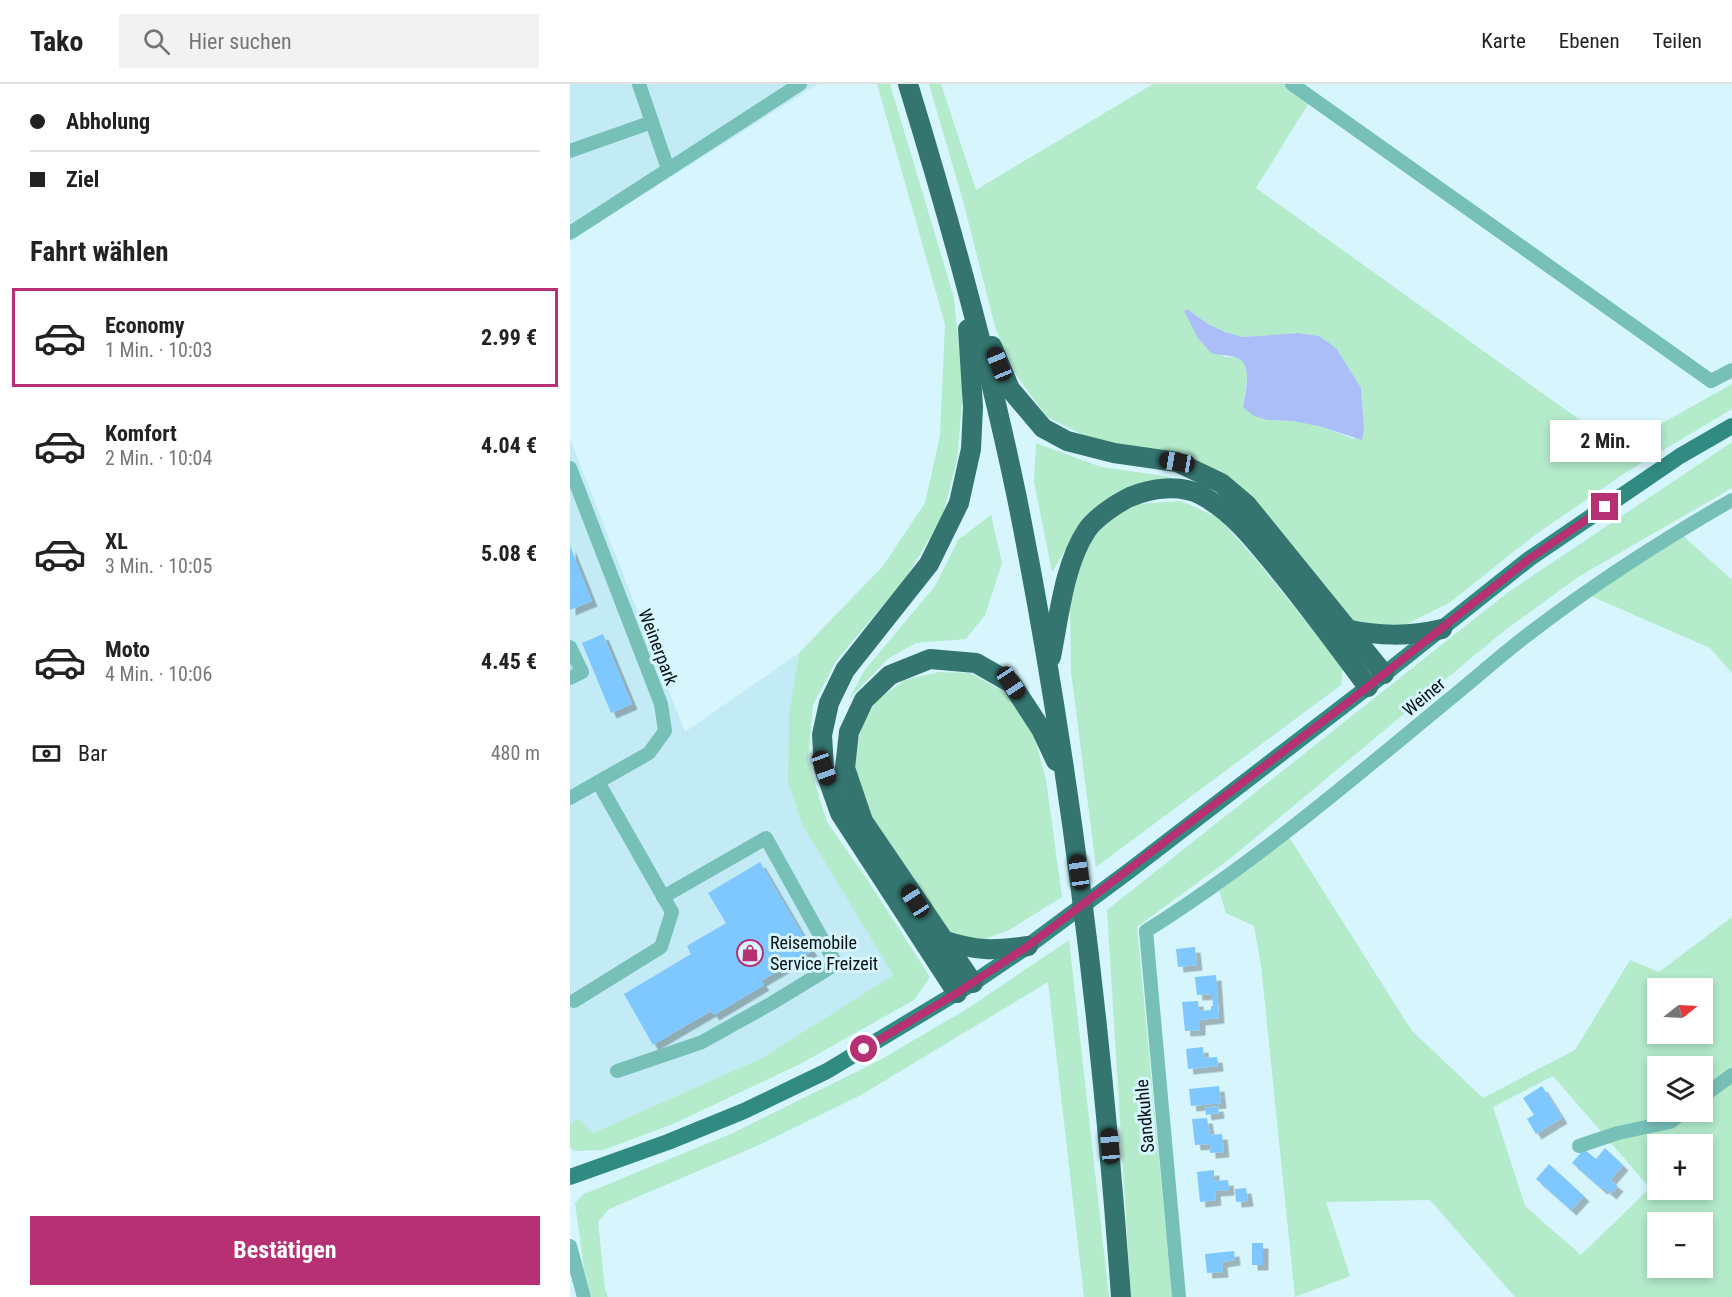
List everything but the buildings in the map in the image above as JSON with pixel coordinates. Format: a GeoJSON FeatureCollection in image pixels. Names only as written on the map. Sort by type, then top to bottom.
{"type":"FeatureCollection","features":[{"type":"Feature","properties":{"kind":"highway"},"geometry":{"type":"LineString","coordinates":[[908,84],[965,279],[1017,497],[1049,668],[1090,954],[1121,1297]]}},
{"type":"Feature","properties":{"kind":"highway"},"geometry":{"type":"LineString","coordinates":[[965,279],[1010,389],[1043,428],[1067,441],[1114,453],[1177,462],[1221,483],[1247,505],[1384,674]]}},
{"type":"Feature","properties":{"kind":"highway"},"geometry":{"type":"LineString","coordinates":[[965,279],[973,407],[971,449],[959,503],[929,564],[845,670],[829,703],[822,735],[824,768],[840,813],[965,988]]}},
{"type":"Feature","properties":{"kind":"highway"},"geometry":{"type":"LineString","coordinates":[[1049,668],[1068,572],[1087,529],[1117,502],[1140,492],[1167,488],[1199,494],[1226,512],[1250,534],[1368,687]]}},
{"type":"Feature","properties":{"kind":"highway"},"geometry":{"type":"LineString","coordinates":[[1346,629],[1397,636],[1417,635],[1442,629]]}},
{"type":"Feature","properties":{"kind":"highway"},"geometry":{"type":"LineString","coordinates":[[965,988],[942,940],[862,821],[845,768],[849,732],[864,700],[890,675],[930,659],[976,663],[1011,683],[1041,729],[1066,783]]}},
{"type":"Feature","properties":{"kind":"highway"},"geometry":{"type":"LineString","coordinates":[[942,940],[971,949],[1000,950],[1028,946]]}},
{"type":"Feature","properties":{"kind":"main road"},"geometry":{"type":"LineString","coordinates":[[570,1178],[744,1111],[827,1071],[965,988],[1028,946],[1129,871],[1368,687],[1529,559],[1680,456],[1732,426]]}},
{"type":"Feature","properties":{"kind":"street"},"geometry":{"type":"LineString","coordinates":[[639,84],[668,170]]}},
{"type":"Feature","properties":{"kind":"street"},"geometry":{"type":"LineString","coordinates":[[570,233],[800,84]]}},
{"type":"Feature","properties":{"kind":"street"},"geometry":{"type":"LineString","coordinates":[[1292,84],[1711,381],[1732,370]]}},
{"type":"Feature","properties":{"kind":"street"},"geometry":{"type":"LineString","coordinates":[[570,151],[652,122]]}},
{"type":"Feature","properties":{"kind":"street","name":"Weinerpark"},"geometry":{"type":"LineString","coordinates":[[570,468],[661,704],[665,731],[649,753],[570,798]]}},
{"type":"Feature","properties":{"kind":"street","name":"Weiner"},"geometry":{"type":"LineString","coordinates":[[1146,931],[1230,876],[1534,630],[1658,543],[1732,500]]}},
{"type":"Feature","properties":{"kind":"street"},"geometry":{"type":"LineString","coordinates":[[570,647],[582,672],[570,678]]}},
{"type":"Feature","properties":{"kind":"street"},"geometry":{"type":"LineString","coordinates":[[574,1001],[662,947],[672,912],[598,782]]}},
{"type":"Feature","properties":{"kind":"street"},"geometry":{"type":"LineString","coordinates":[[617,1071],[702,1042],[836,964],[766,838],[663,897]]}},
{"type":"Feature","properties":{"kind":"street","name":"Sandkuhle"},"geometry":{"type":"LineString","coordinates":[[1146,931],[1179,1297]]}},
{"type":"Feature","properties":{"kind":"street"},"geometry":{"type":"LineString","coordinates":[[1713,1089],[1732,1075]]}},
{"type":"Feature","properties":{"kind":"street"},"geometry":{"type":"LineString","coordinates":[[1580,1146],[1618,1133],[1670,1122]]}},
{"type":"Feature","properties":{"kind":"street"},"geometry":{"type":"LineString","coordinates":[[570,1246],[584,1297]]}},
{"type":"Feature","properties":{"kind":"shaded area"},"geometry":{"type":"Polygon","coordinates":[[[570,84],[818,84],[570,241],[570,84]]]}},
{"type":"Feature","properties":{"kind":"shaded area"},"geometry":{"type":"Polygon","coordinates":[[[570,439],[685,732],[799,653],[789,713],[788,782],[802,824],[893,975],[762,1058],[593,1133],[578,1119],[570,1124],[570,439]]]}},
{"type":"Feature","properties":{"kind":"green space"},"geometry":{"type":"Polygon","coordinates":[[[877,84],[890,84],[954,298],[963,392],[957,460],[942,518],[905,579],[836,661],[813,705],[808,760],[827,822],[930,977],[914,1000],[800,1064],[673,1124],[603,1150],[574,1151],[570,1147],[570,1124],[578,1119],[593,1133],[762,1058],[893,975],[802,824],[788,782],[789,713],[799,653],[883,566],[925,503],[940,436],[945,324],[877,84]]]}},
{"type":"Feature","properties":{"kind":"green space"},"geometry":{"type":"Polygon","coordinates":[[[929,84],[941,84],[976,190],[1153,84],[1288,84],[1310,101],[1256,188],[1591,428],[1607,454],[1732,384],[1732,409],[1625,473],[1535,535],[1449,603],[1394,630],[1369,630],[1348,618],[1256,502],[1099,443],[1047,417],[1017,376],[996,330],[963,201],[929,84]],[[1187,309],[1224,357],[1238,357],[1246,365],[1243,407],[1268,420],[1293,421],[1322,427],[1354,439],[1364,428],[1361,388],[1335,348],[1319,336],[1298,333],[1243,337],[1208,324],[1187,309]]]}},
{"type":"Feature","properties":{"kind":"green space"},"geometry":{"type":"Polygon","coordinates":[[[1732,442],[1732,488],[1578,577],[1500,634],[1231,858],[1137,927],[1172,1297],[1131,1297],[1107,910],[1507,593],[1732,442]]]}},
{"type":"Feature","properties":{"kind":"green space"},"geometry":{"type":"Polygon","coordinates":[[[1036,443],[1101,467],[1172,477],[1118,491],[1087,514],[1052,572],[1034,482],[1036,443]]]}},
{"type":"Feature","properties":{"kind":"green space"},"geometry":{"type":"Polygon","coordinates":[[[1181,501],[1219,518],[1257,561],[1343,667],[1341,685],[1096,867],[1071,672],[1070,602],[1074,574],[1096,525],[1137,504],[1181,501]]]}},
{"type":"Feature","properties":{"kind":"green space"},"geometry":{"type":"Polygon","coordinates":[[[991,515],[1002,563],[985,615],[966,639],[916,643],[889,658],[849,699],[864,671],[935,586],[958,540],[991,515]]]}},
{"type":"Feature","properties":{"kind":"green space"},"geometry":{"type":"Polygon","coordinates":[[[1681,534],[1732,580],[1732,673],[1710,648],[1591,596],[1681,534]]]}},
{"type":"Feature","properties":{"kind":"green space"},"geometry":{"type":"Polygon","coordinates":[[[939,672],[970,673],[1001,690],[1023,711],[1034,735],[1046,780],[1062,897],[1009,930],[980,941],[951,934],[867,813],[853,771],[862,724],[877,700],[905,680],[939,672]]]}},
{"type":"Feature","properties":{"kind":"green space"},"geometry":{"type":"Polygon","coordinates":[[[1289,837],[1412,1031],[1483,1098],[1575,1050],[1630,960],[1659,972],[1732,917],[1732,1297],[1515,1297],[1430,1200],[1326,1202],[1350,1276],[1295,1297],[1261,965],[1254,926],[1226,913],[1219,891],[1289,837]],[[1553,1076],[1493,1107],[1525,1206],[1581,1255],[1647,1191],[1647,1200],[1713,1200],[1713,1134],[1647,1134],[1647,1185],[1553,1076]]]}},
{"type":"Feature","properties":{"kind":"green space"},"geometry":{"type":"Polygon","coordinates":[[[1069,940],[1109,1297],[1084,1297],[1048,982],[861,1095],[759,1145],[609,1209],[598,1222],[605,1289],[608,1297],[592,1297],[584,1268],[575,1203],[584,1194],[733,1133],[880,1060],[967,1009],[1069,940]]]}},
{"type":"Feature","properties":{"kind":"water"},"geometry":{"type":"Polygon","coordinates":[[[1187,309],[1208,324],[1243,337],[1298,333],[1319,336],[1336,348],[1361,388],[1364,428],[1362,440],[1322,427],[1254,416],[1243,407],[1247,379],[1245,365],[1235,357],[1211,353],[1198,338],[1184,311],[1187,309]]]}},
{"type":"Feature","properties":{"kind":"place","name":"Reisemobile Service Freizeit"},"geometry":{"type":"Point","coordinates":[750,953]}},
{"type":"Feature","properties":{"kind":"route"},"geometry":{"type":"LineString","coordinates":[[864,1049],[957,993],[1028,946],[1351,700],[1529,559],[1605,507]]}}]}
